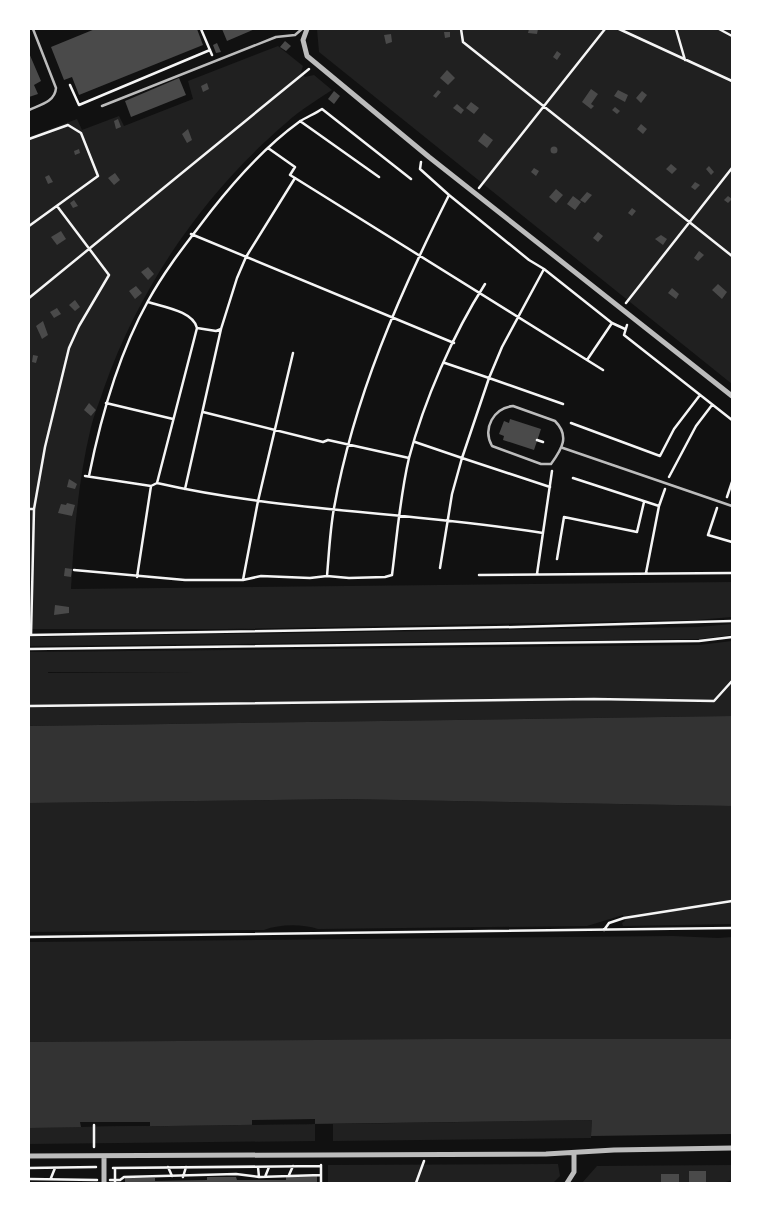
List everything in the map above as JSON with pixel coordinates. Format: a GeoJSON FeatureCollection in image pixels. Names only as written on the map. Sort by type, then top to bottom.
{"type":"FeatureCollection","features":[{"type":"Feature","properties":{"kind":"street"},"geometry":{"type":"LineString","coordinates":[[307,29],[303,40],[307,56],[474,193],[732,396]]}},
{"type":"Feature","properties":{"kind":"street"},"geometry":{"type":"LineString","coordinates":[[29,1156],[574,1154],[614,1150],[732,1148]]}},
{"type":"Feature","properties":{"kind":"street"},"geometry":{"type":"LineString","coordinates":[[567,1183],[574,1172],[574,1154]]}},
{"type":"Feature","properties":{"kind":"street"},"geometry":{"type":"LineString","coordinates":[[104,1156],[106,1182]]}},
{"type":"Feature","properties":{"kind":"lane"},"geometry":{"type":"LineString","coordinates":[[29,110],[48,102],[56,93],[56,88],[33,29]]}},
{"type":"Feature","properties":{"kind":"lane"},"geometry":{"type":"LineString","coordinates":[[102,106],[276,37],[295,35],[302,29]]}},
{"type":"Feature","properties":{"kind":"lane"},"geometry":{"type":"LineString","coordinates":[[513,406],[555,421],[564,433],[563,448],[551,464],[541,464],[492,446],[488,435],[493,417],[502,408],[513,406]]}},
{"type":"Feature","properties":{"kind":"lane"},"geometry":{"type":"LineString","coordinates":[[563,448],[732,506]]}},
{"type":"Feature","properties":{"kind":"path"},"geometry":{"type":"LineString","coordinates":[[201,29],[214,61]]}},
{"type":"Feature","properties":{"kind":"path"},"geometry":{"type":"LineString","coordinates":[[461,29],[463,42],[732,256]]}},
{"type":"Feature","properties":{"kind":"path"},"geometry":{"type":"LineString","coordinates":[[474,193],[605,29]]}},
{"type":"Feature","properties":{"kind":"path"},"geometry":{"type":"LineString","coordinates":[[619,29],[732,81]]}},
{"type":"Feature","properties":{"kind":"path"},"geometry":{"type":"LineString","coordinates":[[676,29],[685,60]]}},
{"type":"Feature","properties":{"kind":"path"},"geometry":{"type":"LineString","coordinates":[[719,29],[732,36]]}},
{"type":"Feature","properties":{"kind":"path"},"geometry":{"type":"LineString","coordinates":[[70,85],[79,105],[210,50]]}},
{"type":"Feature","properties":{"kind":"path"},"geometry":{"type":"LineString","coordinates":[[29,298],[316,63]]}},
{"type":"Feature","properties":{"kind":"path"},"geometry":{"type":"LineString","coordinates":[[411,179],[322,109],[300,121],[268,148],[218,201],[191,234],[148,302],[127,348],[106,403],[87,476],[151,486],[157,483],[258,501],[448,519],[543,533]]}},
{"type":"Feature","properties":{"kind":"path"},"geometry":{"type":"LineString","coordinates":[[300,121],[379,177]]}},
{"type":"Feature","properties":{"kind":"path"},"geometry":{"type":"LineString","coordinates":[[29,139],[68,125],[81,133],[98,176],[29,226]]}},
{"type":"Feature","properties":{"kind":"path"},"geometry":{"type":"LineString","coordinates":[[268,148],[295,168],[290,175],[602,370]]}},
{"type":"Feature","properties":{"kind":"path"},"geometry":{"type":"LineString","coordinates":[[622,309],[732,168]]}},
{"type":"Feature","properties":{"kind":"path"},"geometry":{"type":"LineString","coordinates":[[420,169],[529,260],[544,269],[612,323],[625,329]]}},
{"type":"Feature","properties":{"kind":"path"},"geometry":{"type":"LineString","coordinates":[[185,489],[221,329],[246,257],[295,178]]}},
{"type":"Feature","properties":{"kind":"path"},"geometry":{"type":"LineString","coordinates":[[327,576],[334,508],[367,379],[419,256],[449,195]]}},
{"type":"Feature","properties":{"kind":"path"},"geometry":{"type":"LineString","coordinates":[[57,206],[109,275],[79,326],[69,348],[45,447],[34,509],[30,635],[516,627],[732,621]]}},
{"type":"Feature","properties":{"kind":"path"},"geometry":{"type":"LineString","coordinates":[[191,234],[454,343]]}},
{"type":"Feature","properties":{"kind":"path"},"geometry":{"type":"LineString","coordinates":[[445,363],[489,378],[518,317],[544,269]]}},
{"type":"Feature","properties":{"kind":"path"},"geometry":{"type":"LineString","coordinates":[[74,570],[137,577],[243,580],[261,576],[385,578],[392,575],[399,515],[409,458],[428,401],[454,343],[485,284]]}},
{"type":"Feature","properties":{"kind":"path"},"geometry":{"type":"LineString","coordinates":[[148,302],[189,316],[195,322],[196,328],[157,483]]}},
{"type":"Feature","properties":{"kind":"path"},"geometry":{"type":"LineString","coordinates":[[587,360],[612,323]]}},
{"type":"Feature","properties":{"kind":"path"},"geometry":{"type":"LineString","coordinates":[[196,328],[216,331],[221,329]]}},
{"type":"Feature","properties":{"kind":"path"},"geometry":{"type":"LineString","coordinates":[[624,335],[732,420]]}},
{"type":"Feature","properties":{"kind":"path"},"geometry":{"type":"LineString","coordinates":[[243,580],[258,501],[293,353]]}},
{"type":"Feature","properties":{"kind":"path"},"geometry":{"type":"LineString","coordinates":[[571,424],[660,456],[674,430],[700,395]]}},
{"type":"Feature","properties":{"kind":"path"},"geometry":{"type":"LineString","coordinates":[[106,403],[173,420]]}},
{"type":"Feature","properties":{"kind":"path"},"geometry":{"type":"LineString","coordinates":[[646,573],[659,506],[666,484],[688,438],[712,404]]}},
{"type":"Feature","properties":{"kind":"path"},"geometry":{"type":"LineString","coordinates":[[203,412],[324,442],[328,440],[409,458]]}},
{"type":"Feature","properties":{"kind":"path"},"geometry":{"type":"LineString","coordinates":[[537,440],[543,442]]}},
{"type":"Feature","properties":{"kind":"path"},"geometry":{"type":"LineString","coordinates":[[440,568],[448,519],[462,458],[550,487]]}},
{"type":"Feature","properties":{"kind":"path"},"geometry":{"type":"LineString","coordinates":[[537,574],[552,475],[551,464]]}},
{"type":"Feature","properties":{"kind":"path"},"geometry":{"type":"LineString","coordinates":[[573,478],[659,506]]}},
{"type":"Feature","properties":{"kind":"path"},"geometry":{"type":"LineString","coordinates":[[724,504],[732,482]]}},
{"type":"Feature","properties":{"kind":"path"},"geometry":{"type":"LineString","coordinates":[[137,577],[151,486]]}},
{"type":"Feature","properties":{"kind":"path"},"geometry":{"type":"LineString","coordinates":[[557,558],[564,517],[637,532],[644,502]]}},
{"type":"Feature","properties":{"kind":"path"},"geometry":{"type":"LineString","coordinates":[[719,502],[708,535],[732,542]]}},
{"type":"Feature","properties":{"kind":"path"},"geometry":{"type":"LineString","coordinates":[[29,509],[34,509]]}},
{"type":"Feature","properties":{"kind":"path"},"geometry":{"type":"LineString","coordinates":[[479,575],[732,574]]}},
{"type":"Feature","properties":{"kind":"path"},"geometry":{"type":"LineString","coordinates":[[29,649],[660,642],[732,638]]}},
{"type":"Feature","properties":{"kind":"path"},"geometry":{"type":"LineString","coordinates":[[29,706],[594,699],[714,701],[732,682]]}},
{"type":"Feature","properties":{"kind":"path"},"geometry":{"type":"LineString","coordinates":[[604,930],[610,923],[624,918],[732,901]]}},
{"type":"Feature","properties":{"kind":"path"},"geometry":{"type":"LineString","coordinates":[[29,937],[732,928]]}},
{"type":"Feature","properties":{"kind":"path"},"geometry":{"type":"LineString","coordinates":[[94,1125],[94,1141]]}},
{"type":"Feature","properties":{"kind":"path"},"geometry":{"type":"LineString","coordinates":[[416,1183],[422,1169],[424,1155]]}},
{"type":"Feature","properties":{"kind":"path"},"geometry":{"type":"LineString","coordinates":[[321,1183],[322,1161]]}},
{"type":"Feature","properties":{"kind":"path"},"geometry":{"type":"LineString","coordinates":[[258,1166],[259,1177]]}},
{"type":"Feature","properties":{"kind":"path"},"geometry":{"type":"LineString","coordinates":[[264,1177],[269,1166]]}},
{"type":"Feature","properties":{"kind":"path"},"geometry":{"type":"LineString","coordinates":[[289,1175],[293,1166]]}},
{"type":"Feature","properties":{"kind":"path"},"geometry":{"type":"LineString","coordinates":[[110,1168],[321,1166]]}},
{"type":"Feature","properties":{"kind":"path"},"geometry":{"type":"LineString","coordinates":[[29,1168],[96,1167]]}},
{"type":"Feature","properties":{"kind":"path"},"geometry":{"type":"LineString","coordinates":[[168,1167],[172,1176]]}},
{"type":"Feature","properties":{"kind":"path"},"geometry":{"type":"LineString","coordinates":[[183,1177],[186,1167]]}},
{"type":"Feature","properties":{"kind":"path"},"geometry":{"type":"LineString","coordinates":[[50,1178],[55,1168]]}},
{"type":"Feature","properties":{"kind":"path"},"geometry":{"type":"LineString","coordinates":[[115,1168],[115,1182]]}},
{"type":"Feature","properties":{"kind":"path"},"geometry":{"type":"LineString","coordinates":[[106,1182],[115,1182],[124,1177],[183,1177],[236,1174],[259,1177],[321,1175]]}},
{"type":"Feature","properties":{"kind":"path"},"geometry":{"type":"LineString","coordinates":[[29,1179],[97,1180]]}},
{"type":"Feature","properties":{"kind":"shaded area"},"geometry":{"type":"Polygon","coordinates":[[[317,29],[732,29],[732,384],[319,52],[317,29]]]}},
{"type":"Feature","properties":{"kind":"shaded area"},"geometry":{"type":"Polygon","coordinates":[[[278,46],[303,66],[301,72],[305,77],[314,75],[332,90],[291,118],[256,150],[228,180],[178,244],[136,313],[104,388],[91,427],[77,508],[71,589],[732,582],[732,617],[696,620],[226,629],[29,629],[29,137],[77,119],[82,130],[119,116],[124,126],[193,99],[188,81],[278,46]]]}},
{"type":"Feature","properties":{"kind":"shaded area"},"geometry":{"type":"Polygon","coordinates":[[[732,624],[732,635],[699,639],[29,646],[29,637],[698,627],[732,624]]]}},
{"type":"Feature","properties":{"kind":"shaded area"},"geometry":{"type":"Polygon","coordinates":[[[732,641],[732,716],[29,726],[29,652],[699,645],[732,641]],[[48,672],[48,673],[193,673],[48,672]]]}},
{"type":"Feature","properties":{"kind":"shaded area"},"geometry":{"type":"Polygon","coordinates":[[[732,716],[732,806],[345,799],[29,803],[29,726],[732,716]]]}},
{"type":"Feature","properties":{"kind":"shaded area"},"geometry":{"type":"Polygon","coordinates":[[[345,799],[732,806],[732,924],[623,926],[622,923],[625,921],[623,915],[587,926],[318,929],[291,925],[264,930],[29,932],[29,803],[345,799]]]}},
{"type":"Feature","properties":{"kind":"shaded area"},"geometry":{"type":"Polygon","coordinates":[[[732,937],[732,1039],[29,1042],[29,942],[732,937]]]}},
{"type":"Feature","properties":{"kind":"shaded area"},"geometry":{"type":"Polygon","coordinates":[[[732,1039],[732,1134],[591,1136],[592,1120],[29,1128],[29,1042],[732,1039]]]}},
{"type":"Feature","properties":{"kind":"shaded area"},"geometry":{"type":"Polygon","coordinates":[[[592,1120],[591,1138],[333,1141],[333,1124],[592,1120]]]}},
{"type":"Feature","properties":{"kind":"shaded area"},"geometry":{"type":"Polygon","coordinates":[[[315,1124],[315,1141],[29,1144],[29,1128],[315,1124]]]}},
{"type":"Feature","properties":{"kind":"shaded area"},"geometry":{"type":"Polygon","coordinates":[[[558,1164],[560,1176],[553,1183],[328,1183],[328,1165],[558,1164]]]}},
{"type":"Feature","properties":{"kind":"shaded area"},"geometry":{"type":"Polygon","coordinates":[[[732,1165],[732,1180],[723,1183],[582,1183],[597,1166],[732,1165]]]}},
{"type":"Feature","properties":{"kind":"pier"},"geometry":{"type":"Polygon","coordinates":[[[315,1119],[315,1124],[252,1125],[252,1120],[315,1119]]]}},
{"type":"Feature","properties":{"kind":"pier"},"geometry":{"type":"Polygon","coordinates":[[[80,1122],[150,1122],[150,1126],[81,1127],[80,1122]]]}},
{"type":"Feature","properties":{"kind":"building"},"geometry":{"type":"Polygon","coordinates":[[[95,29],[197,29],[203,45],[79,95],[72,77],[64,80],[51,47],[95,29]]]}},
{"type":"Feature","properties":{"kind":"building"},"geometry":{"type":"Polygon","coordinates":[[[222,29],[255,29],[227,41],[222,29]]]}},
{"type":"Feature","properties":{"kind":"building"},"geometry":{"type":"Polygon","coordinates":[[[529,29],[538,29],[537,34],[528,33],[529,29]]]}},
{"type":"Feature","properties":{"kind":"building"},"geometry":{"type":"Polygon","coordinates":[[[444,32],[450,32],[450,37],[445,38],[444,32]]]}},
{"type":"Feature","properties":{"kind":"building"},"geometry":{"type":"Polygon","coordinates":[[[391,34],[392,42],[386,44],[384,35],[391,34]]]}},
{"type":"Feature","properties":{"kind":"building"},"geometry":{"type":"Polygon","coordinates":[[[285,41],[291,46],[286,51],[280,47],[285,41]]]}},
{"type":"Feature","properties":{"kind":"building"},"geometry":{"type":"Polygon","coordinates":[[[217,43],[221,52],[216,53],[213,45],[217,43]]]}},
{"type":"Feature","properties":{"kind":"building"},"geometry":{"type":"Polygon","coordinates":[[[557,51],[561,54],[557,60],[553,57],[557,51]]]}},
{"type":"Feature","properties":{"kind":"building"},"geometry":{"type":"Polygon","coordinates":[[[29,53],[41,81],[34,85],[38,94],[29,97],[29,53]]]}},
{"type":"Feature","properties":{"kind":"building"},"geometry":{"type":"Polygon","coordinates":[[[447,70],[455,78],[448,85],[440,78],[447,70]]]}},
{"type":"Feature","properties":{"kind":"building"},"geometry":{"type":"Polygon","coordinates":[[[179,78],[186,95],[131,117],[125,101],[179,78]]]}},
{"type":"Feature","properties":{"kind":"building"},"geometry":{"type":"Polygon","coordinates":[[[207,83],[209,89],[203,92],[201,86],[207,83]]]}},
{"type":"Feature","properties":{"kind":"building"},"geometry":{"type":"Polygon","coordinates":[[[591,89],[598,94],[591,104],[594,106],[591,109],[582,102],[591,89]]]}},
{"type":"Feature","properties":{"kind":"building"},"geometry":{"type":"Polygon","coordinates":[[[438,90],[441,92],[436,98],[433,96],[438,90]]]}},
{"type":"Feature","properties":{"kind":"building"},"geometry":{"type":"Polygon","coordinates":[[[618,90],[628,95],[625,102],[614,96],[618,90]]]}},
{"type":"Feature","properties":{"kind":"building"},"geometry":{"type":"Polygon","coordinates":[[[334,91],[340,96],[334,104],[328,99],[334,91]]]}},
{"type":"Feature","properties":{"kind":"building"},"geometry":{"type":"Polygon","coordinates":[[[642,91],[647,95],[641,103],[636,98],[642,91]]]}},
{"type":"Feature","properties":{"kind":"building"},"geometry":{"type":"Polygon","coordinates":[[[471,102],[479,108],[474,114],[466,108],[471,102]]]}},
{"type":"Feature","properties":{"kind":"building"},"geometry":{"type":"Polygon","coordinates":[[[457,104],[464,110],[461,114],[453,108],[457,104]]]}},
{"type":"Feature","properties":{"kind":"building"},"geometry":{"type":"Polygon","coordinates":[[[615,107],[620,111],[617,114],[612,110],[615,107]]]}},
{"type":"Feature","properties":{"kind":"building"},"geometry":{"type":"Polygon","coordinates":[[[118,119],[121,127],[116,129],[114,121],[118,119]]]}},
{"type":"Feature","properties":{"kind":"building"},"geometry":{"type":"Polygon","coordinates":[[[641,124],[647,129],[643,134],[637,129],[641,124]]]}},
{"type":"Feature","properties":{"kind":"building"},"geometry":{"type":"Polygon","coordinates":[[[188,129],[192,140],[187,143],[182,134],[188,129]]]}},
{"type":"Feature","properties":{"kind":"building"},"geometry":{"type":"Polygon","coordinates":[[[484,133],[493,140],[487,148],[478,141],[484,133]]]}},
{"type":"Feature","properties":{"kind":"building"},"geometry":{"type":"Polygon","coordinates":[[[554,147],[557,150],[554,153],[551,150],[554,147]]]}},
{"type":"Feature","properties":{"kind":"building"},"geometry":{"type":"Polygon","coordinates":[[[79,149],[80,153],[75,155],[74,151],[79,149]]]}},
{"type":"Feature","properties":{"kind":"building"},"geometry":{"type":"Polygon","coordinates":[[[671,164],[677,169],[672,174],[666,169],[671,164]]]}},
{"type":"Feature","properties":{"kind":"building"},"geometry":{"type":"Polygon","coordinates":[[[709,166],[714,172],[711,175],[706,169],[709,166]]]}},
{"type":"Feature","properties":{"kind":"building"},"geometry":{"type":"Polygon","coordinates":[[[534,168],[539,171],[536,176],[531,172],[534,168]]]}},
{"type":"Feature","properties":{"kind":"building"},"geometry":{"type":"Polygon","coordinates":[[[115,173],[120,180],[114,185],[108,178],[115,173]]]}},
{"type":"Feature","properties":{"kind":"building"},"geometry":{"type":"Polygon","coordinates":[[[49,175],[53,182],[48,184],[45,177],[49,175]]]}},
{"type":"Feature","properties":{"kind":"building"},"geometry":{"type":"Polygon","coordinates":[[[695,182],[700,185],[695,190],[691,187],[695,182]]]}},
{"type":"Feature","properties":{"kind":"building"},"geometry":{"type":"Polygon","coordinates":[[[556,189],[563,195],[556,203],[549,197],[556,189]]]}},
{"type":"Feature","properties":{"kind":"building"},"geometry":{"type":"Polygon","coordinates":[[[587,192],[592,195],[585,203],[580,200],[587,192]]]}},
{"type":"Feature","properties":{"kind":"building"},"geometry":{"type":"Polygon","coordinates":[[[573,196],[581,202],[575,210],[567,204],[573,196]]]}},
{"type":"Feature","properties":{"kind":"building"},"geometry":{"type":"Polygon","coordinates":[[[728,196],[732,199],[728,203],[724,200],[728,196]]]}},
{"type":"Feature","properties":{"kind":"building"},"geometry":{"type":"Polygon","coordinates":[[[74,200],[78,206],[73,208],[70,203],[74,200]]]}},
{"type":"Feature","properties":{"kind":"building"},"geometry":{"type":"Polygon","coordinates":[[[632,208],[636,211],[632,216],[628,213],[632,208]]]}},
{"type":"Feature","properties":{"kind":"building"},"geometry":{"type":"Polygon","coordinates":[[[61,231],[66,239],[57,245],[51,237],[61,231]]]}},
{"type":"Feature","properties":{"kind":"building"},"geometry":{"type":"Polygon","coordinates":[[[598,232],[603,236],[598,242],[593,238],[598,232]]]}},
{"type":"Feature","properties":{"kind":"building"},"geometry":{"type":"Polygon","coordinates":[[[661,235],[667,239],[663,245],[655,239],[661,235]]]}},
{"type":"Feature","properties":{"kind":"building"},"geometry":{"type":"Polygon","coordinates":[[[699,251],[704,255],[698,261],[694,258],[699,251]]]}},
{"type":"Feature","properties":{"kind":"building"},"geometry":{"type":"Polygon","coordinates":[[[148,267],[154,274],[148,280],[141,272],[148,267]]]}},
{"type":"Feature","properties":{"kind":"building"},"geometry":{"type":"Polygon","coordinates":[[[718,284],[727,292],[722,299],[712,290],[718,284]]]}},
{"type":"Feature","properties":{"kind":"building"},"geometry":{"type":"Polygon","coordinates":[[[136,286],[142,293],[135,299],[129,291],[136,286]]]}},
{"type":"Feature","properties":{"kind":"building"},"geometry":{"type":"Polygon","coordinates":[[[672,288],[679,294],[676,299],[668,293],[672,288]]]}},
{"type":"Feature","properties":{"kind":"building"},"geometry":{"type":"Polygon","coordinates":[[[75,300],[80,307],[75,311],[69,305],[75,300]]]}},
{"type":"Feature","properties":{"kind":"building"},"geometry":{"type":"Polygon","coordinates":[[[57,308],[61,314],[54,318],[50,312],[57,308]]]}},
{"type":"Feature","properties":{"kind":"building"},"geometry":{"type":"Polygon","coordinates":[[[43,321],[48,335],[42,339],[36,326],[43,321]]]}},
{"type":"Feature","properties":{"kind":"building"},"geometry":{"type":"Polygon","coordinates":[[[33,355],[38,356],[36,363],[32,362],[33,355]]]}},
{"type":"Feature","properties":{"kind":"building"},"geometry":{"type":"Polygon","coordinates":[[[89,403],[96,410],[91,416],[84,410],[89,403]]]}},
{"type":"Feature","properties":{"kind":"building"},"geometry":{"type":"Polygon","coordinates":[[[510,419],[541,429],[534,450],[503,440],[504,436],[499,434],[504,421],[509,423],[510,419]]]}},
{"type":"Feature","properties":{"kind":"building"},"geometry":{"type":"Polygon","coordinates":[[[69,479],[77,484],[75,489],[67,487],[69,479]]]}},
{"type":"Feature","properties":{"kind":"building"},"geometry":{"type":"Polygon","coordinates":[[[67,503],[75,505],[72,516],[58,513],[61,504],[66,505],[67,503]]]}},
{"type":"Feature","properties":{"kind":"building"},"geometry":{"type":"Polygon","coordinates":[[[65,568],[72,569],[71,577],[64,576],[65,568]]]}},
{"type":"Feature","properties":{"kind":"building"},"geometry":{"type":"Polygon","coordinates":[[[55,605],[69,607],[69,613],[54,615],[55,605]]]}},
{"type":"Feature","properties":{"kind":"building"},"geometry":{"type":"Polygon","coordinates":[[[689,1171],[706,1171],[706,1183],[689,1183],[689,1171]]]}},
{"type":"Feature","properties":{"kind":"building"},"geometry":{"type":"Polygon","coordinates":[[[661,1174],[679,1174],[679,1183],[661,1183],[661,1174]]]}},
{"type":"Feature","properties":{"kind":"building"},"geometry":{"type":"Polygon","coordinates":[[[317,1176],[317,1183],[125,1183],[125,1178],[155,1178],[155,1181],[207,1180],[207,1177],[236,1177],[237,1180],[286,1180],[286,1177],[317,1176]]]}}]}
